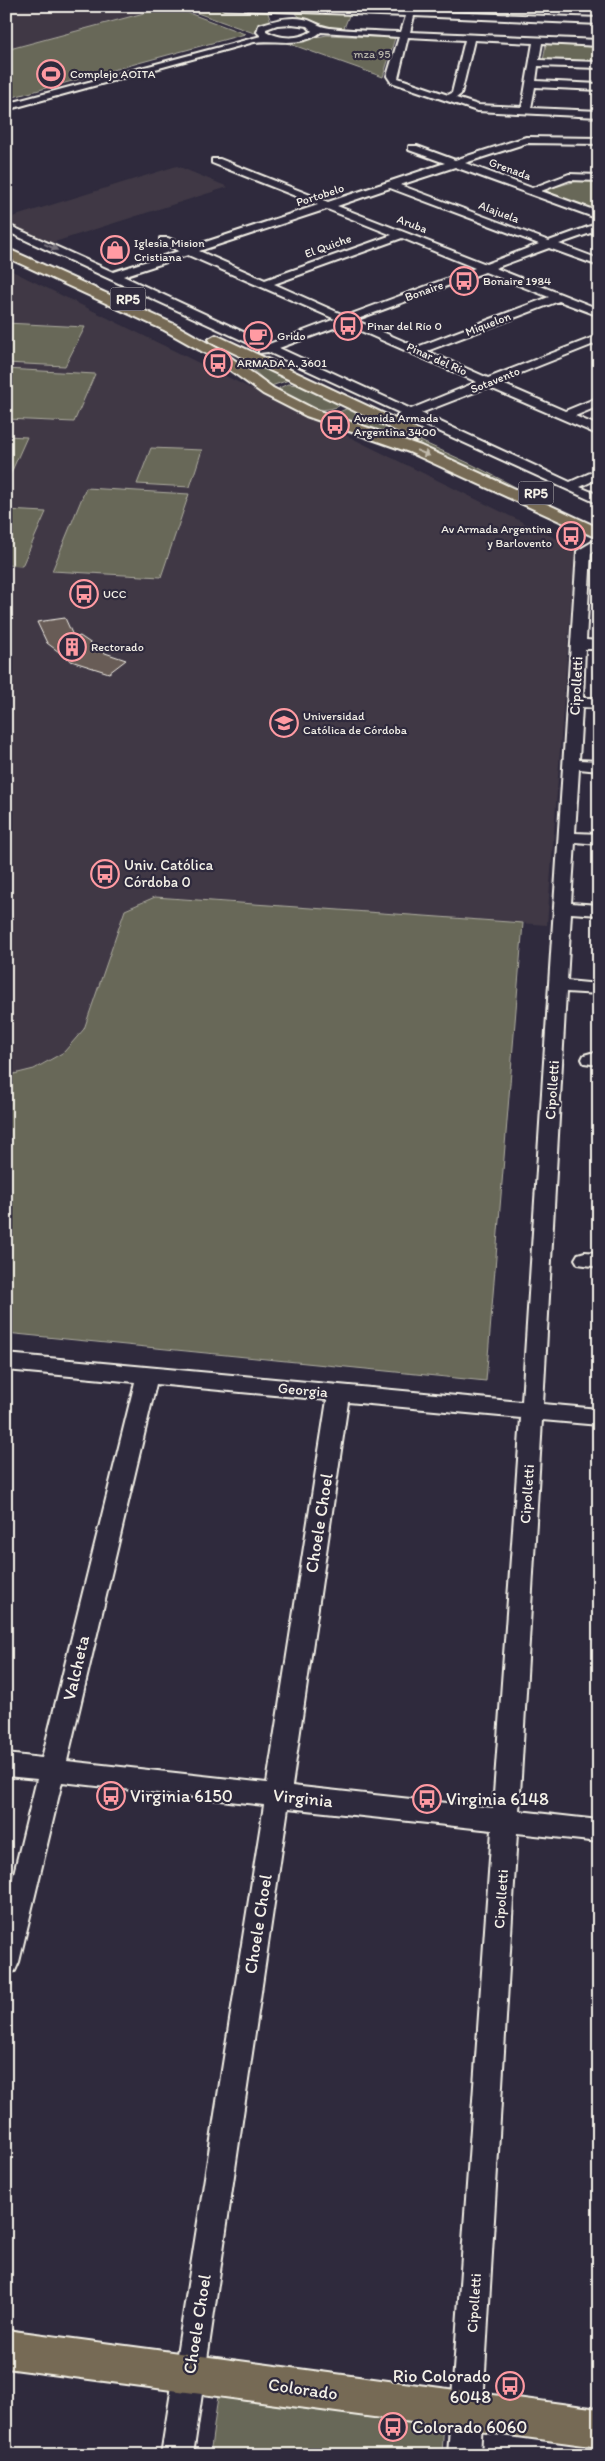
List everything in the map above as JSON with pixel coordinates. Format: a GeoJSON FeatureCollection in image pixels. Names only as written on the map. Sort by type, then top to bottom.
{"type":"FeatureCollection","features":[{"type":"Feature","properties":{"kind":"main road","name":"RP5"},"geometry":{"type":"LineString","coordinates":[[6,242],[343,399],[599,523]]}},
{"type":"Feature","properties":{"kind":"main road","name":"RP5"},"geometry":{"type":"LineString","coordinates":[[6,252],[169,327],[217,354],[268,391],[311,413],[415,449],[599,534]]}},
{"type":"Feature","properties":{"kind":"main road"},"geometry":{"type":"LineString","coordinates":[[268,391],[286,382],[311,384]]}},
{"type":"Feature","properties":{"kind":"main road"},"geometry":{"type":"LineString","coordinates":[[311,413],[324,414],[341,410],[345,403],[343,399]]}},
{"type":"Feature","properties":{"kind":"main road","name":"Colorado"},"geometry":{"type":"LineString","coordinates":[[6,2349],[599,2428]]}},
{"type":"Feature","properties":{"kind":"street"},"geometry":{"type":"LineString","coordinates":[[224,6],[412,10],[475,16],[599,21]]}},
{"type":"Feature","properties":{"kind":"street"},"geometry":{"type":"LineString","coordinates":[[475,16],[478,6]]}},
{"type":"Feature","properties":{"kind":"street"},"geometry":{"type":"LineString","coordinates":[[542,19],[544,6]]}},
{"type":"Feature","properties":{"kind":"street"},"geometry":{"type":"LineString","coordinates":[[279,7],[288,17],[298,22]]}},
{"type":"Feature","properties":{"kind":"street"},"geometry":{"type":"LineString","coordinates":[[276,22],[279,7]]}},
{"type":"Feature","properties":{"kind":"street"},"geometry":{"type":"LineString","coordinates":[[412,10],[392,78],[482,109],[599,114]]}},
{"type":"Feature","properties":{"kind":"street"},"geometry":{"type":"LineString","coordinates":[[261,32],[262,28],[276,22],[298,22],[310,24],[315,32]]}},
{"type":"Feature","properties":{"kind":"street"},"geometry":{"type":"LineString","coordinates":[[6,101],[261,32],[273,37]]}},
{"type":"Feature","properties":{"kind":"street"},"geometry":{"type":"LineString","coordinates":[[6,107],[254,39],[273,37],[290,39],[315,32],[599,43]]}},
{"type":"Feature","properties":{"kind":"street"},"geometry":{"type":"LineString","coordinates":[[449,98],[456,94],[470,38]]}},
{"type":"Feature","properties":{"kind":"street"},"geometry":{"type":"LineString","coordinates":[[526,111],[538,40]]}},
{"type":"Feature","properties":{"kind":"street"},"geometry":{"type":"LineString","coordinates":[[534,62],[599,65]]}},
{"type":"Feature","properties":{"kind":"street"},"geometry":{"type":"LineString","coordinates":[[531,84],[599,87]]}},
{"type":"Feature","properties":{"kind":"street","name":"Portobelo"},"geometry":{"type":"LineString","coordinates":[[112,276],[391,184],[536,139],[599,141]]}},
{"type":"Feature","properties":{"kind":"street","name":"Grenada"},"geometry":{"type":"LineString","coordinates":[[413,148],[599,216]]}},
{"type":"Feature","properties":{"kind":"street","name":"Aruba"},"geometry":{"type":"LineString","coordinates":[[216,161],[599,313]]}},
{"type":"Feature","properties":{"kind":"street"},"geometry":{"type":"LineString","coordinates":[[532,191],[574,176],[599,178]]}},
{"type":"Feature","properties":{"kind":"street","name":"Alajuela"},"geometry":{"type":"LineString","coordinates":[[391,184],[599,263]]}},
{"type":"Feature","properties":{"kind":"street","name":"Bonaire"},"geometry":{"type":"LineString","coordinates":[[249,355],[599,226]]}},
{"type":"Feature","properties":{"kind":"street"},"geometry":{"type":"LineString","coordinates":[[6,227],[599,500]]}},
{"type":"Feature","properties":{"kind":"street","name":"El Quiche"},"geometry":{"type":"LineString","coordinates":[[264,284],[401,234]]}},
{"type":"Feature","properties":{"kind":"street","name":"Pinar del Río"},"geometry":{"type":"LineString","coordinates":[[164,240],[599,431]]}},
{"type":"Feature","properties":{"kind":"street","name":"Miquelon"},"geometry":{"type":"LineString","coordinates":[[417,351],[559,297]]}},
{"type":"Feature","properties":{"kind":"street","name":"Sotavento"},"geometry":{"type":"LineString","coordinates":[[390,422],[599,338]]}},
{"type":"Feature","properties":{"kind":"street"},"geometry":{"type":"LineString","coordinates":[[565,416],[599,402]]}},
{"type":"Feature","properties":{"kind":"street"},"geometry":{"type":"LineString","coordinates":[[569,487],[599,473]]}},
{"type":"Feature","properties":{"kind":"street","name":"Cipolletti"},"geometry":{"type":"LineString","coordinates":[[464,2455],[532,1411],[584,551],[599,542]]}},
{"type":"Feature","properties":{"kind":"street"},"geometry":{"type":"LineString","coordinates":[[579,644],[599,645]]}},
{"type":"Feature","properties":{"kind":"street"},"geometry":{"type":"LineString","coordinates":[[576,702],[599,703]]}},
{"type":"Feature","properties":{"kind":"street"},"geometry":{"type":"LineString","coordinates":[[572,764],[599,766]]}},
{"type":"Feature","properties":{"kind":"street"},"geometry":{"type":"LineString","coordinates":[[567,837],[599,839]]}},
{"type":"Feature","properties":{"kind":"street"},"geometry":{"type":"LineString","coordinates":[[563,907],[599,910]]}},
{"type":"Feature","properties":{"kind":"street"},"geometry":{"type":"LineString","coordinates":[[558,986],[599,989]]}},
{"type":"Feature","properties":{"kind":"street","name":"Georgia"},"geometry":{"type":"LineString","coordinates":[[6,1362],[599,1417]]}},
{"type":"Feature","properties":{"kind":"street","name":"Valcheta"},"geometry":{"type":"LineString","coordinates":[[6,1962],[146,1375]]}},
{"type":"Feature","properties":{"kind":"street","name":"Choele Choel"},"geometry":{"type":"LineString","coordinates":[[177,2455],[339,1393]]}},
{"type":"Feature","properties":{"kind":"street","name":"Virginia"},"geometry":{"type":"LineString","coordinates":[[6,1765],[599,1831]]}},
{"type":"Feature","properties":{"kind":"shaded area"},"geometry":{"type":"Polygon","coordinates":[[[6,6],[170,6],[6,50],[6,6]]]}},
{"type":"Feature","properties":{"kind":"shaded area"},"geometry":{"type":"Polygon","coordinates":[[[177,166],[228,187],[45,245],[6,227],[6,219],[177,166]]]}},
{"type":"Feature","properties":{"kind":"shaded area","name":"Universidad Católica de Córdoba"},"geometry":{"type":"Polygon","coordinates":[[[6,268],[575,548],[547,925],[155,897],[125,910],[84,1029],[64,1052],[26,1074],[6,1077],[6,268]]]}},
{"type":"Feature","properties":{"kind":"green space","name":"Complejo AOITA"},"geometry":{"type":"Polygon","coordinates":[[[170,6],[245,34],[6,99],[6,50],[170,6]]]}},
{"type":"Feature","properties":{"kind":"green space"},"geometry":{"type":"Polygon","coordinates":[[[180,7],[267,10],[271,22],[258,27],[257,32],[254,33],[180,7]]]}},
{"type":"Feature","properties":{"kind":"green space"},"geometry":{"type":"Polygon","coordinates":[[[293,10],[350,13],[344,28],[337,28],[309,22],[297,15],[293,10]]]}},
{"type":"Feature","properties":{"kind":"green space","name":"mza 95"},"geometry":{"type":"Polygon","coordinates":[[[327,35],[395,38],[383,77],[279,40],[301,40],[327,35]]]}},
{"type":"Feature","properties":{"kind":"green space"},"geometry":{"type":"Polygon","coordinates":[[[546,43],[599,46],[598,63],[543,61],[546,43]]]}},
{"type":"Feature","properties":{"kind":"green space"},"geometry":{"type":"Polygon","coordinates":[[[584,179],[599,179],[599,213],[544,190],[584,179]]]}},
{"type":"Feature","properties":{"kind":"green space"},"geometry":{"type":"Polygon","coordinates":[[[6,323],[85,327],[65,366],[6,363],[6,323]]]}},
{"type":"Feature","properties":{"kind":"green space"},"geometry":{"type":"Polygon","coordinates":[[[234,353],[292,379],[271,386],[234,353]]]}},
{"type":"Feature","properties":{"kind":"green space"},"geometry":{"type":"Polygon","coordinates":[[[6,369],[95,374],[74,422],[6,419],[6,369]]]}},
{"type":"Feature","properties":{"kind":"green space"},"geometry":{"type":"Polygon","coordinates":[[[288,384],[298,385],[337,402],[339,406],[331,409],[316,409],[301,403],[279,392],[279,388],[288,384]]]}},
{"type":"Feature","properties":{"kind":"green space"},"geometry":{"type":"Polygon","coordinates":[[[348,408],[473,465],[529,494],[402,437],[333,415],[348,408]]]}},
{"type":"Feature","properties":{"kind":"green space"},"geometry":{"type":"Polygon","coordinates":[[[6,436],[27,437],[6,484],[6,436]]]}},
{"type":"Feature","properties":{"kind":"green space"},"geometry":{"type":"Polygon","coordinates":[[[151,448],[202,450],[190,487],[137,484],[151,448]]]}},
{"type":"Feature","properties":{"kind":"green space"},"geometry":{"type":"Polygon","coordinates":[[[86,488],[189,494],[161,577],[52,571],[86,488]]]}},
{"type":"Feature","properties":{"kind":"green space"},"geometry":{"type":"Polygon","coordinates":[[[6,510],[46,512],[22,566],[6,565],[6,510]]]}},
{"type":"Feature","properties":{"kind":"green space"},"geometry":{"type":"Polygon","coordinates":[[[155,897],[523,923],[486,1381],[6,1333],[6,1076],[34,1069],[64,1052],[84,1029],[125,910],[155,897]]]}},
{"type":"Feature","properties":{"kind":"green space"},"geometry":{"type":"Polygon","coordinates":[[[219,2389],[444,2419],[442,2455],[210,2455],[219,2389]]]}},
{"type":"Feature","properties":{"kind":"building","name":"Rectorado"},"geometry":{"type":"Polygon","coordinates":[[[65,618],[74,638],[80,636],[105,653],[126,660],[109,673],[71,661],[47,643],[37,622],[65,618]]]}},
{"type":"Feature","properties":{"kind":"place","name":"Complejo AOITA"},"geometry":{"type":"Point","coordinates":[51,74]}},
{"type":"Feature","properties":{"kind":"place","name":"Iglesia Mision Cristiana"},"geometry":{"type":"Point","coordinates":[115,250]}},
{"type":"Feature","properties":{"kind":"place","name":"Bonaire 1984"},"geometry":{"type":"Point","coordinates":[464,281]}},
{"type":"Feature","properties":{"kind":"place","name":"Pinar del Río 0"},"geometry":{"type":"Point","coordinates":[348,326]}},
{"type":"Feature","properties":{"kind":"place","name":"Grido"},"geometry":{"type":"Point","coordinates":[258,336]}},
{"type":"Feature","properties":{"kind":"place","name":"ARMADA A. 3601"},"geometry":{"type":"Point","coordinates":[218,363]}},
{"type":"Feature","properties":{"kind":"place","name":"Avenida Armada Argentina 3400"},"geometry":{"type":"Point","coordinates":[335,425]}},
{"type":"Feature","properties":{"kind":"place","name":"Av Armada Argentina y Barlovento"},"geometry":{"type":"Point","coordinates":[571,536]}},
{"type":"Feature","properties":{"kind":"place","name":"UCC"},"geometry":{"type":"Point","coordinates":[84,594]}},
{"type":"Feature","properties":{"kind":"place","name":"Rectorado"},"geometry":{"type":"Point","coordinates":[72,647]}},
{"type":"Feature","properties":{"kind":"place","name":"Universidad Católica de Córdoba"},"geometry":{"type":"Point","coordinates":[284,723]}},
{"type":"Feature","properties":{"kind":"place","name":"Univ. Católica Córdoba 0"},"geometry":{"type":"Point","coordinates":[105,874]}},
{"type":"Feature","properties":{"kind":"place","name":"Virginia 6150"},"geometry":{"type":"Point","coordinates":[111,1796]}},
{"type":"Feature","properties":{"kind":"place","name":"Virginia 6148"},"geometry":{"type":"Point","coordinates":[427,1799]}},
{"type":"Feature","properties":{"kind":"place","name":"Rio Colorado 6048"},"geometry":{"type":"Point","coordinates":[510,2386]}},
{"type":"Feature","properties":{"kind":"place","name":"Colorado 6060"},"geometry":{"type":"Point","coordinates":[393,2427]}}]}
